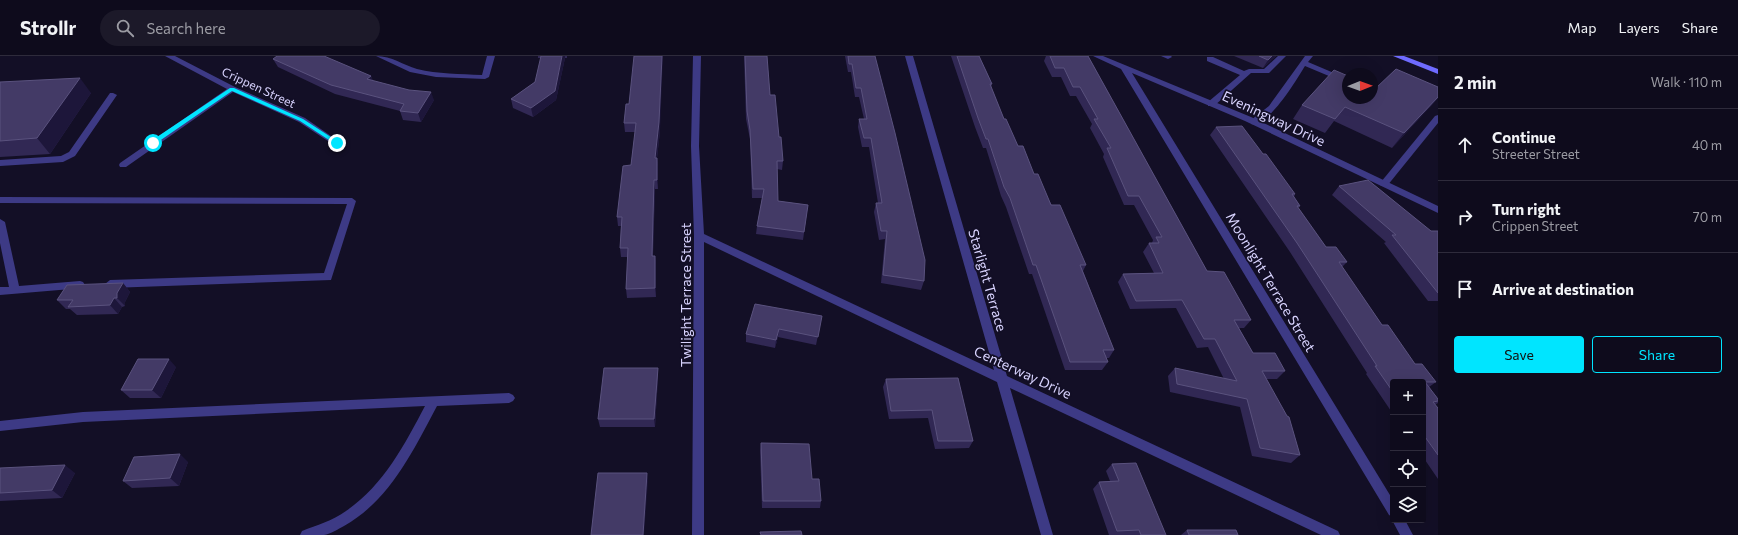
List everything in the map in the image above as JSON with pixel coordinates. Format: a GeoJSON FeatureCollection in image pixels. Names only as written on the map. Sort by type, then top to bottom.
{"type":"FeatureCollection","features":[{"type":"Feature","properties":{"kind":"main road"},"geometry":{"type":"LineString","coordinates":[[1397,56],[1438,72]]}},
{"type":"Feature","properties":{"kind":"street","name":"Crippen Street"},"geometry":{"type":"LineString","coordinates":[[169,56],[232,89],[302,120],[337,143]]}},
{"type":"Feature","properties":{"kind":"street"},"geometry":{"type":"LineString","coordinates":[[380,56],[413,70],[436,76],[485,77],[491,56]]}},
{"type":"Feature","properties":{"kind":"street","name":"Twilight Terrace Street"},"geometry":{"type":"LineString","coordinates":[[697,56],[696,146],[700,236],[698,535]]}},
{"type":"Feature","properties":{"kind":"street","name":"Starlight Terrace"},"geometry":{"type":"LineString","coordinates":[[909,56],[1047,535]]}},
{"type":"Feature","properties":{"kind":"street","name":"Eveningway Drive"},"geometry":{"type":"LineString","coordinates":[[1099,56],[1124,68],[1254,122],[1438,210]]}},
{"type":"Feature","properties":{"kind":"street"},"geometry":{"type":"LineString","coordinates":[[1211,104],[1250,70],[1266,71],[1282,56]]}},
{"type":"Feature","properties":{"kind":"street"},"geometry":{"type":"LineString","coordinates":[[1210,59],[1245,74]]}},
{"type":"Feature","properties":{"kind":"street"},"geometry":{"type":"LineString","coordinates":[[1254,122],[1272,108],[1307,59],[1342,79]]}},
{"type":"Feature","properties":{"kind":"street","name":"Moonlight Terrace Street"},"geometry":{"type":"LineString","coordinates":[[1124,68],[1390,506]]}},
{"type":"Feature","properties":{"kind":"street"},"geometry":{"type":"LineString","coordinates":[[123,165],[232,89]]}},
{"type":"Feature","properties":{"kind":"street"},"geometry":{"type":"LineString","coordinates":[[0,164],[63,160],[72,154],[112,95]]}},
{"type":"Feature","properties":{"kind":"street"},"geometry":{"type":"LineString","coordinates":[[1384,184],[1438,118]]}},
{"type":"Feature","properties":{"kind":"street"},"geometry":{"type":"LineString","coordinates":[[0,200],[352,201],[328,277],[92,285],[0,291]]}},
{"type":"Feature","properties":{"kind":"street"},"geometry":{"type":"LineString","coordinates":[[0,222],[15,290]]}},
{"type":"Feature","properties":{"kind":"street","name":"Centerway Drive"},"geometry":{"type":"LineString","coordinates":[[700,236],[1334,535]]}},
{"type":"Feature","properties":{"kind":"street"},"geometry":{"type":"LineString","coordinates":[[0,426],[83,417],[509,398]]}},
{"type":"Feature","properties":{"kind":"street"},"geometry":{"type":"LineString","coordinates":[[306,535],[347,518],[378,492],[404,459],[434,401]]}},
{"type":"Feature","properties":{"kind":"street"},"geometry":{"type":"LineString","coordinates":[[1400,523],[1407,535]]}},
{"type":"Feature","properties":{"kind":"building"},"geometry":{"type":"Polygon","coordinates":[[[277,56],[324,56],[371,76],[367,79],[409,90],[431,92],[418,113],[400,111],[404,104],[331,85],[273,59],[277,56]]]}},
{"type":"Feature","properties":{"kind":"building"},"geometry":{"type":"Polygon","coordinates":[[[541,56],[562,56],[555,91],[531,108],[511,99],[535,82],[541,56]]]}},
{"type":"Feature","properties":{"kind":"building"},"geometry":{"type":"Polygon","coordinates":[[[634,56],[662,56],[659,122],[655,158],[657,158],[657,180],[654,180],[652,256],[655,256],[655,288],[626,289],[628,248],[620,248],[622,217],[617,217],[623,166],[631,165],[636,123],[624,123],[626,104],[629,104],[634,56]]]}},
{"type":"Feature","properties":{"kind":"building"},"geometry":{"type":"Polygon","coordinates":[[[745,56],[767,56],[770,95],[775,95],[783,161],[777,161],[778,201],[808,205],[804,232],[757,226],[764,189],[753,189],[750,130],[747,111],[745,56]]]}},
{"type":"Feature","properties":{"kind":"building"},"geometry":{"type":"Polygon","coordinates":[[[848,56],[875,56],[925,260],[924,281],[883,275],[887,231],[881,231],[876,203],[882,203],[871,138],[864,138],[859,119],[867,119],[861,88],[856,88],[852,64],[849,64],[848,56]]]}},
{"type":"Feature","properties":{"kind":"building"},"geometry":{"type":"Polygon","coordinates":[[[957,56],[979,56],[992,84],[990,84],[1004,119],[1006,119],[1018,146],[1023,146],[1034,174],[1038,174],[1051,205],[1060,205],[1086,265],[1080,265],[1114,350],[1103,350],[1108,362],[1070,362],[1036,265],[1033,265],[988,139],[986,139],[978,118],[957,56]]]}},
{"type":"Feature","properties":{"kind":"building"},"geometry":{"type":"Polygon","coordinates":[[[1050,56],[1088,56],[1207,271],[1224,272],[1251,320],[1234,320],[1253,353],[1275,353],[1285,371],[1262,371],[1287,416],[1289,417],[1300,455],[1260,448],[1247,399],[1177,384],[1175,368],[1237,381],[1215,339],[1204,339],[1182,300],[1136,301],[1123,274],[1163,273],[1149,243],[1159,243],[1156,237],[1162,237],[1139,196],[1128,196],[1107,148],[1111,148],[1094,119],[1098,119],[1080,87],[1073,87],[1064,68],[1055,68],[1050,56]]]}},
{"type":"Feature","properties":{"kind":"building"},"geometry":{"type":"Polygon","coordinates":[[[1259,56],[1272,56],[1268,60],[1259,56]]]}},
{"type":"Feature","properties":{"kind":"building"},"geometry":{"type":"Polygon","coordinates":[[[1396,69],[1438,87],[1438,97],[1404,133],[1345,107],[1335,119],[1302,105],[1334,70],[1342,73],[1342,104],[1378,104],[1378,86],[1396,69]]]}},
{"type":"Feature","properties":{"kind":"building"},"geometry":{"type":"Polygon","coordinates":[[[80,78],[37,138],[0,141],[0,82],[80,78]]]}},
{"type":"Feature","properties":{"kind":"building"},"geometry":{"type":"Polygon","coordinates":[[[1242,126],[1263,154],[1266,154],[1295,194],[1292,194],[1300,206],[1297,206],[1326,247],[1336,247],[1347,262],[1339,262],[1382,325],[1388,325],[1415,364],[1422,364],[1436,382],[1426,382],[1426,379],[1390,379],[1390,388],[1297,243],[1216,127],[1242,126]]]}},
{"type":"Feature","properties":{"kind":"building"},"geometry":{"type":"Polygon","coordinates":[[[1368,180],[1431,231],[1438,231],[1438,293],[1392,235],[1396,235],[1339,186],[1368,180]]]}},
{"type":"Feature","properties":{"kind":"building"},"geometry":{"type":"Polygon","coordinates":[[[123,283],[117,293],[117,298],[114,298],[110,305],[68,307],[73,300],[57,300],[67,285],[123,283]]]}},
{"type":"Feature","properties":{"kind":"building"},"geometry":{"type":"Polygon","coordinates":[[[755,304],[822,316],[818,337],[779,329],[776,340],[746,334],[755,304]]]}},
{"type":"Feature","properties":{"kind":"building"},"geometry":{"type":"Polygon","coordinates":[[[138,359],[169,359],[152,390],[121,390],[138,359]]]}},
{"type":"Feature","properties":{"kind":"building"},"geometry":{"type":"Polygon","coordinates":[[[604,368],[658,368],[654,419],[598,419],[604,368]]]}},
{"type":"Feature","properties":{"kind":"building"},"geometry":{"type":"Polygon","coordinates":[[[958,378],[973,441],[938,441],[932,410],[891,411],[886,379],[958,378]]]}},
{"type":"Feature","properties":{"kind":"building"},"geometry":{"type":"Polygon","coordinates":[[[1426,383],[1438,399],[1438,401],[1433,402],[1438,408],[1438,455],[1426,438],[1426,383]]]}},
{"type":"Feature","properties":{"kind":"building"},"geometry":{"type":"Polygon","coordinates":[[[761,443],[809,444],[812,479],[819,479],[821,501],[763,501],[761,443]]]}},
{"type":"Feature","properties":{"kind":"building"},"geometry":{"type":"Polygon","coordinates":[[[180,454],[170,478],[123,481],[134,457],[180,454]]]}},
{"type":"Feature","properties":{"kind":"building"},"geometry":{"type":"Polygon","coordinates":[[[1136,463],[1166,535],[1141,535],[1139,530],[1117,531],[1099,482],[1119,481],[1112,464],[1136,463]]]}},
{"type":"Feature","properties":{"kind":"building"},"geometry":{"type":"Polygon","coordinates":[[[65,465],[52,490],[0,493],[0,468],[65,465]]]}},
{"type":"Feature","properties":{"kind":"building"},"geometry":{"type":"Polygon","coordinates":[[[598,473],[647,473],[643,535],[591,535],[598,473]]]}},
{"type":"Feature","properties":{"kind":"building"},"geometry":{"type":"Polygon","coordinates":[[[1187,530],[1236,530],[1238,535],[1189,535],[1187,530]]]}},
{"type":"Feature","properties":{"kind":"building"},"geometry":{"type":"Polygon","coordinates":[[[801,531],[802,535],[761,535],[760,532],[801,531]]]}},
{"type":"Feature","properties":{"kind":"route"},"geometry":{"type":"LineString","coordinates":[[153,143],[232,89],[302,120],[337,143]]}}]}
